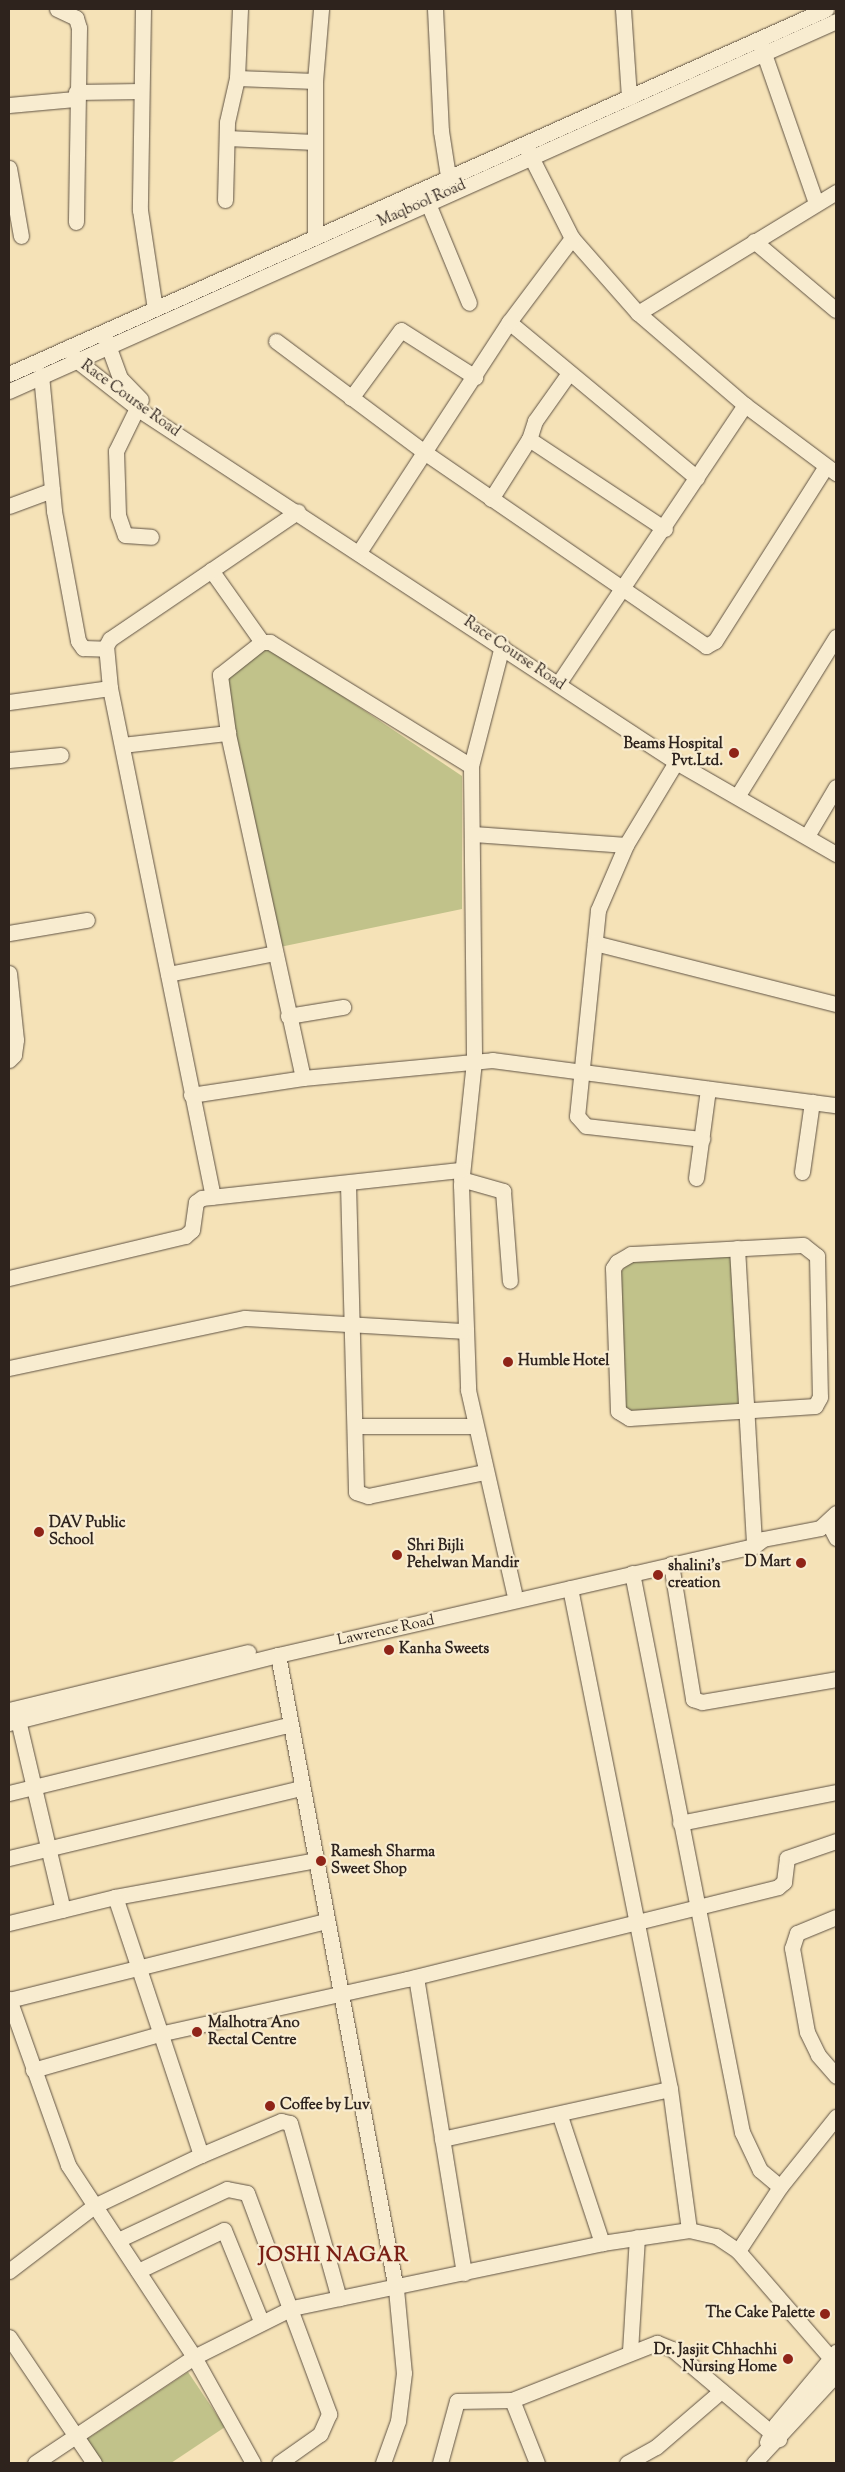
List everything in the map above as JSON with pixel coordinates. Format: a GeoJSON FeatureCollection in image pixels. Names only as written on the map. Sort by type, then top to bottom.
{"type":"FeatureCollection","features":[{"type":"Feature","properties":{"kind":"street"},"geometry":{"type":"LineString","coordinates":[[57,9],[71,14],[79,23],[76,96],[76,222]]}},
{"type":"Feature","properties":{"kind":"street"},"geometry":{"type":"LineString","coordinates":[[143,9],[140,210],[155,309]]}},
{"type":"Feature","properties":{"kind":"street"},"geometry":{"type":"LineString","coordinates":[[225,200],[227,138],[237,78],[240,9]]}},
{"type":"Feature","properties":{"kind":"street"},"geometry":{"type":"LineString","coordinates":[[314,235],[315,81],[321,9]]}},
{"type":"Feature","properties":{"kind":"street"},"geometry":{"type":"LineString","coordinates":[[436,9],[441,131],[448,176]]}},
{"type":"Feature","properties":{"kind":"street"},"geometry":{"type":"LineString","coordinates":[[623,9],[629,98]]}},
{"type":"Feature","properties":{"kind":"street","name":"Maqbool Road"},"geometry":{"type":"LineString","coordinates":[[9,374],[72,353],[106,339],[531,158],[761,45],[826,9]]}},
{"type":"Feature","properties":{"kind":"street","name":"Maqbool Road"},"geometry":{"type":"LineString","coordinates":[[106,339],[155,309],[314,235],[448,176],[629,98],[761,45],[836,21]]}},
{"type":"Feature","properties":{"kind":"street"},"geometry":{"type":"LineString","coordinates":[[761,45],[816,203]]}},
{"type":"Feature","properties":{"kind":"street"},"geometry":{"type":"LineString","coordinates":[[237,78],[315,81]]}},
{"type":"Feature","properties":{"kind":"street"},"geometry":{"type":"LineString","coordinates":[[9,105],[76,96],[141,91]]}},
{"type":"Feature","properties":{"kind":"street"},"geometry":{"type":"LineString","coordinates":[[227,138],[315,142]]}},
{"type":"Feature","properties":{"kind":"street"},"geometry":{"type":"LineString","coordinates":[[276,341],[427,454],[624,592],[700,644],[711,644],[831,469],[745,405],[638,313],[572,238],[524,143]]}},
{"type":"Feature","properties":{"kind":"street"},"geometry":{"type":"LineString","coordinates":[[9,168],[21,236]]}},
{"type":"Feature","properties":{"kind":"street"},"geometry":{"type":"LineString","coordinates":[[638,313],[836,192]]}},
{"type":"Feature","properties":{"kind":"street"},"geometry":{"type":"LineString","coordinates":[[427,201],[470,303]]}},
{"type":"Feature","properties":{"kind":"street"},"geometry":{"type":"LineString","coordinates":[[359,552],[427,454],[509,322],[572,238]]}},
{"type":"Feature","properties":{"kind":"street"},"geometry":{"type":"LineString","coordinates":[[754,241],[836,310]]}},
{"type":"Feature","properties":{"kind":"street"},"geometry":{"type":"LineString","coordinates":[[509,322],[568,374],[697,478]]}},
{"type":"Feature","properties":{"kind":"street"},"geometry":{"type":"LineString","coordinates":[[351,398],[401,330],[475,377]]}},
{"type":"Feature","properties":{"kind":"street","name":"Race Course Road"},"geometry":{"type":"LineString","coordinates":[[106,339],[129,390],[197,445]]}},
{"type":"Feature","properties":{"kind":"street","name":"Maqbool Road"},"geometry":{"type":"LineString","coordinates":[[9,391],[41,375],[72,353]]}},
{"type":"Feature","properties":{"kind":"street","name":"Race Course Road"},"geometry":{"type":"LineString","coordinates":[[72,353],[137,408],[298,511],[676,762],[738,795],[836,854]]}},
{"type":"Feature","properties":{"kind":"street"},"geometry":{"type":"LineString","coordinates":[[492,499],[529,440],[535,421],[568,374]]}},
{"type":"Feature","properties":{"kind":"street"},"geometry":{"type":"LineString","coordinates":[[41,375],[52,490],[79,644],[106,649]]}},
{"type":"Feature","properties":{"kind":"street"},"geometry":{"type":"LineString","coordinates":[[558,684],[624,592],[745,405]]}},
{"type":"Feature","properties":{"kind":"street"},"geometry":{"type":"LineString","coordinates":[[137,408],[116,451],[118,515],[125,535],[151,537]]}},
{"type":"Feature","properties":{"kind":"street"},"geometry":{"type":"LineString","coordinates":[[529,440],[665,529]]}},
{"type":"Feature","properties":{"kind":"street"},"geometry":{"type":"LineString","coordinates":[[9,506],[52,490]]}},
{"type":"Feature","properties":{"kind":"street"},"geometry":{"type":"LineString","coordinates":[[213,1197],[191,1096],[110,688],[106,649],[110,639],[298,511]]}},
{"type":"Feature","properties":{"kind":"street"},"geometry":{"type":"LineString","coordinates":[[211,570],[262,642]]}},
{"type":"Feature","properties":{"kind":"street"},"geometry":{"type":"LineString","coordinates":[[738,795],[836,637]]}},
{"type":"Feature","properties":{"kind":"street"},"geometry":{"type":"LineString","coordinates":[[303,1078],[228,733],[220,675],[262,642],[270,642],[471,766]]}},
{"type":"Feature","properties":{"kind":"street"},"geometry":{"type":"LineString","coordinates":[[502,646],[471,766],[474,834],[474,1061],[461,1174],[463,1331],[474,1426],[514,1592]]}},
{"type":"Feature","properties":{"kind":"street"},"geometry":{"type":"LineString","coordinates":[[11,697],[110,688]]}},
{"type":"Feature","properties":{"kind":"street"},"geometry":{"type":"LineString","coordinates":[[122,745],[228,733]]}},
{"type":"Feature","properties":{"kind":"street"},"geometry":{"type":"LineString","coordinates":[[9,760],[61,755]]}},
{"type":"Feature","properties":{"kind":"street"},"geometry":{"type":"LineString","coordinates":[[676,762],[626,844],[598,910],[577,1116],[580,1124],[702,1139]]}},
{"type":"Feature","properties":{"kind":"street"},"geometry":{"type":"LineString","coordinates":[[807,836],[836,786]]}},
{"type":"Feature","properties":{"kind":"street"},"geometry":{"type":"LineString","coordinates":[[474,834],[626,844]]}},
{"type":"Feature","properties":{"kind":"street"},"geometry":{"type":"LineString","coordinates":[[9,933],[86,920]]}},
{"type":"Feature","properties":{"kind":"street"},"geometry":{"type":"LineString","coordinates":[[595,943],[836,1004]]}},
{"type":"Feature","properties":{"kind":"street"},"geometry":{"type":"LineString","coordinates":[[168,974],[275,953]]}},
{"type":"Feature","properties":{"kind":"street"},"geometry":{"type":"LineString","coordinates":[[9,973],[16,1040],[14,1055],[9,1060]]}},
{"type":"Feature","properties":{"kind":"street"},"geometry":{"type":"LineString","coordinates":[[288,1016],[343,1006]]}},
{"type":"Feature","properties":{"kind":"street"},"geometry":{"type":"LineString","coordinates":[[191,1096],[303,1078],[474,1061],[516,1061],[708,1089],[836,1105]]}},
{"type":"Feature","properties":{"kind":"street"},"geometry":{"type":"LineString","coordinates":[[696,1178],[708,1089]]}},
{"type":"Feature","properties":{"kind":"street"},"geometry":{"type":"LineString","coordinates":[[802,1172],[812,1102]]}},
{"type":"Feature","properties":{"kind":"street"},"geometry":{"type":"LineString","coordinates":[[9,1278],[185,1236],[192,1230],[197,1201],[213,1197],[461,1174],[503,1191],[510,1282]]}},
{"type":"Feature","properties":{"kind":"street"},"geometry":{"type":"LineString","coordinates":[[348,1184],[355,1426],[354,1486],[362,1495],[484,1472]]}},
{"type":"Feature","properties":{"kind":"street"},"geometry":{"type":"LineString","coordinates":[[803,1245],[817,1256],[818,1403],[810,1408],[746,1410],[629,1418],[618,1411],[614,1399],[613,1268],[617,1262],[631,1254],[738,1248],[803,1245]]}},
{"type":"Feature","properties":{"kind":"street"},"geometry":{"type":"LineString","coordinates":[[738,1248],[746,1410],[757,1540]]}},
{"type":"Feature","properties":{"kind":"street"},"geometry":{"type":"LineString","coordinates":[[9,1368],[225,1320],[351,1323],[463,1331]]}},
{"type":"Feature","properties":{"kind":"street"},"geometry":{"type":"LineString","coordinates":[[355,1426],[474,1426]]}},
{"type":"Feature","properties":{"kind":"street"},"geometry":{"type":"LineString","coordinates":[[832,1517],[836,1538]]}},
{"type":"Feature","properties":{"kind":"street","name":"Lawrence Road"},"geometry":{"type":"LineString","coordinates":[[12,1718],[125,1686],[514,1592],[815,1529],[832,1517]]}},
{"type":"Feature","properties":{"kind":"street","name":"Lawrence Road"},"geometry":{"type":"LineString","coordinates":[[125,1686],[278,1655],[570,1588],[671,1564],[757,1540]]}},
{"type":"Feature","properties":{"kind":"street"},"geometry":{"type":"LineString","coordinates":[[671,1564],[693,1699],[702,1702],[836,1679]]}},
{"type":"Feature","properties":{"kind":"street"},"geometry":{"type":"LineString","coordinates":[[632,1573],[680,1823],[700,1904],[742,2132],[760,2170],[780,2187]]}},
{"type":"Feature","properties":{"kind":"street"},"geometry":{"type":"LineString","coordinates":[[570,1588],[670,2089],[689,2230]]}},
{"type":"Feature","properties":{"kind":"street"},"geometry":{"type":"LineString","coordinates":[[278,1655],[300,1788],[316,1860],[396,2289],[404,2373],[398,2421],[383,2463]]}},
{"type":"Feature","properties":{"kind":"street"},"geometry":{"type":"LineString","coordinates":[[12,1718],[63,1910]]}},
{"type":"Feature","properties":{"kind":"street"},"geometry":{"type":"LineString","coordinates":[[9,1793],[289,1725]]}},
{"type":"Feature","properties":{"kind":"street"},"geometry":{"type":"LineString","coordinates":[[9,1858],[300,1788]]}},
{"type":"Feature","properties":{"kind":"street"},"geometry":{"type":"LineString","coordinates":[[680,1823],[836,1792]]}},
{"type":"Feature","properties":{"kind":"street"},"geometry":{"type":"LineString","coordinates":[[34,2070],[159,2034],[416,1977],[700,1904],[778,1887],[784,1882],[787,1858],[836,1841]]}},
{"type":"Feature","properties":{"kind":"street"},"geometry":{"type":"LineString","coordinates":[[9,1923],[115,1897],[316,1860]]}},
{"type":"Feature","properties":{"kind":"street"},"geometry":{"type":"LineString","coordinates":[[115,1897],[136,1967],[201,2155]]}},
{"type":"Feature","properties":{"kind":"street"},"geometry":{"type":"LineString","coordinates":[[836,1917],[797,1933],[792,1948],[807,2032],[818,2055],[836,2076]]}},
{"type":"Feature","properties":{"kind":"street"},"geometry":{"type":"LineString","coordinates":[[253,2463],[194,2357],[68,2165],[9,2000],[326,1921]]}},
{"type":"Feature","properties":{"kind":"street"},"geometry":{"type":"LineString","coordinates":[[416,1977],[464,2273]]}},
{"type":"Feature","properties":{"kind":"street"},"geometry":{"type":"LineString","coordinates":[[442,2139],[560,2116],[670,2089]]}},
{"type":"Feature","properties":{"kind":"street"},"geometry":{"type":"LineString","coordinates":[[560,2116],[602,2243]]}},
{"type":"Feature","properties":{"kind":"street"},"geometry":{"type":"LineString","coordinates":[[738,2251],[780,2187],[836,2117]]}},
{"type":"Feature","properties":{"kind":"street"},"geometry":{"type":"LineString","coordinates":[[9,2271],[94,2206],[201,2155],[281,2121],[290,2123],[339,2298]]}},
{"type":"Feature","properties":{"kind":"street"},"geometry":{"type":"LineString","coordinates":[[118,2240],[227,2190],[241,2189],[247,2193],[327,2404],[328,2422],[320,2434],[279,2463]]}},
{"type":"Feature","properties":{"kind":"street"},"geometry":{"type":"LineString","coordinates":[[138,2270],[224,2230],[261,2321]]}},
{"type":"Feature","properties":{"kind":"street"},"geometry":{"type":"LineString","coordinates":[[35,2463],[74,2435],[194,2357],[261,2321],[292,2308],[396,2289],[602,2243],[689,2230],[716,2236],[738,2251],[835,2358],[754,2463]]}},
{"type":"Feature","properties":{"kind":"street"},"geometry":{"type":"LineString","coordinates":[[630,2351],[637,2237]]}},
{"type":"Feature","properties":{"kind":"street"},"geometry":{"type":"LineString","coordinates":[[9,2337],[94,2463]]}},
{"type":"Feature","properties":{"kind":"street"},"geometry":{"type":"LineString","coordinates":[[440,2463],[457,2401],[512,2400],[630,2351],[665,2345],[774,2436]]}},
{"type":"Feature","properties":{"kind":"street"},"geometry":{"type":"LineString","coordinates":[[774,2436],[836,2374]]}},
{"type":"Feature","properties":{"kind":"street"},"geometry":{"type":"LineString","coordinates":[[627,2463],[656,2447],[721,2391]]}},
{"type":"Feature","properties":{"kind":"street"},"geometry":{"type":"LineString","coordinates":[[512,2400],[537,2463]]}},
{"type":"Feature","properties":{"kind":"green space"},"geometry":{"type":"Polygon","coordinates":[[[265,644],[462,776],[462,909],[280,947],[220,680],[265,644]]]}},
{"type":"Feature","properties":{"kind":"green space"},"geometry":{"type":"Polygon","coordinates":[[[732,1254],[742,1405],[623,1413],[616,1278],[632,1259],[732,1254]]]}},
{"type":"Feature","properties":{"kind":"green space"},"geometry":{"type":"Polygon","coordinates":[[[188,2372],[225,2427],[171,2463],[99,2463],[84,2441],[188,2372]]]}},
{"type":"Feature","properties":{"kind":"place","name":"Beams Hospital Pvt.Ltd."},"geometry":{"type":"Point","coordinates":[734,753]}},
{"type":"Feature","properties":{"kind":"place","name":"Humble Hotel"},"geometry":{"type":"Point","coordinates":[508,1362]}},
{"type":"Feature","properties":{"kind":"place","name":"DAV Public School"},"geometry":{"type":"Point","coordinates":[39,1532]}},
{"type":"Feature","properties":{"kind":"place","name":"Shri Bijli Pehelwan Mandir"},"geometry":{"type":"Point","coordinates":[397,1555]}},
{"type":"Feature","properties":{"kind":"place","name":"D Mart"},"geometry":{"type":"Point","coordinates":[801,1563]}},
{"type":"Feature","properties":{"kind":"place","name":"shalini's creation"},"geometry":{"type":"Point","coordinates":[658,1575]}},
{"type":"Feature","properties":{"kind":"place","name":"Kanha Sweets"},"geometry":{"type":"Point","coordinates":[389,1650]}},
{"type":"Feature","properties":{"kind":"place","name":"Ramesh Sharma Sweet Shop"},"geometry":{"type":"Point","coordinates":[321,1861]}},
{"type":"Feature","properties":{"kind":"place","name":"Malhotra Ano Rectal Centre"},"geometry":{"type":"Point","coordinates":[197,2032]}},
{"type":"Feature","properties":{"kind":"place","name":"Coffee by Luv"},"geometry":{"type":"Point","coordinates":[270,2106]}},
{"type":"Feature","properties":{"kind":"place","name":"The Cake Palette"},"geometry":{"type":"Point","coordinates":[825,2314]}},
{"type":"Feature","properties":{"kind":"place","name":"Dr. Jasjit Chhachhi Nursing Home"},"geometry":{"type":"Point","coordinates":[788,2359]}},
{"type":"Feature","properties":{"kind":"district","name":"JOSHI NAGAR"},"geometry":{"type":"Point","coordinates":[334,2256]}}]}
